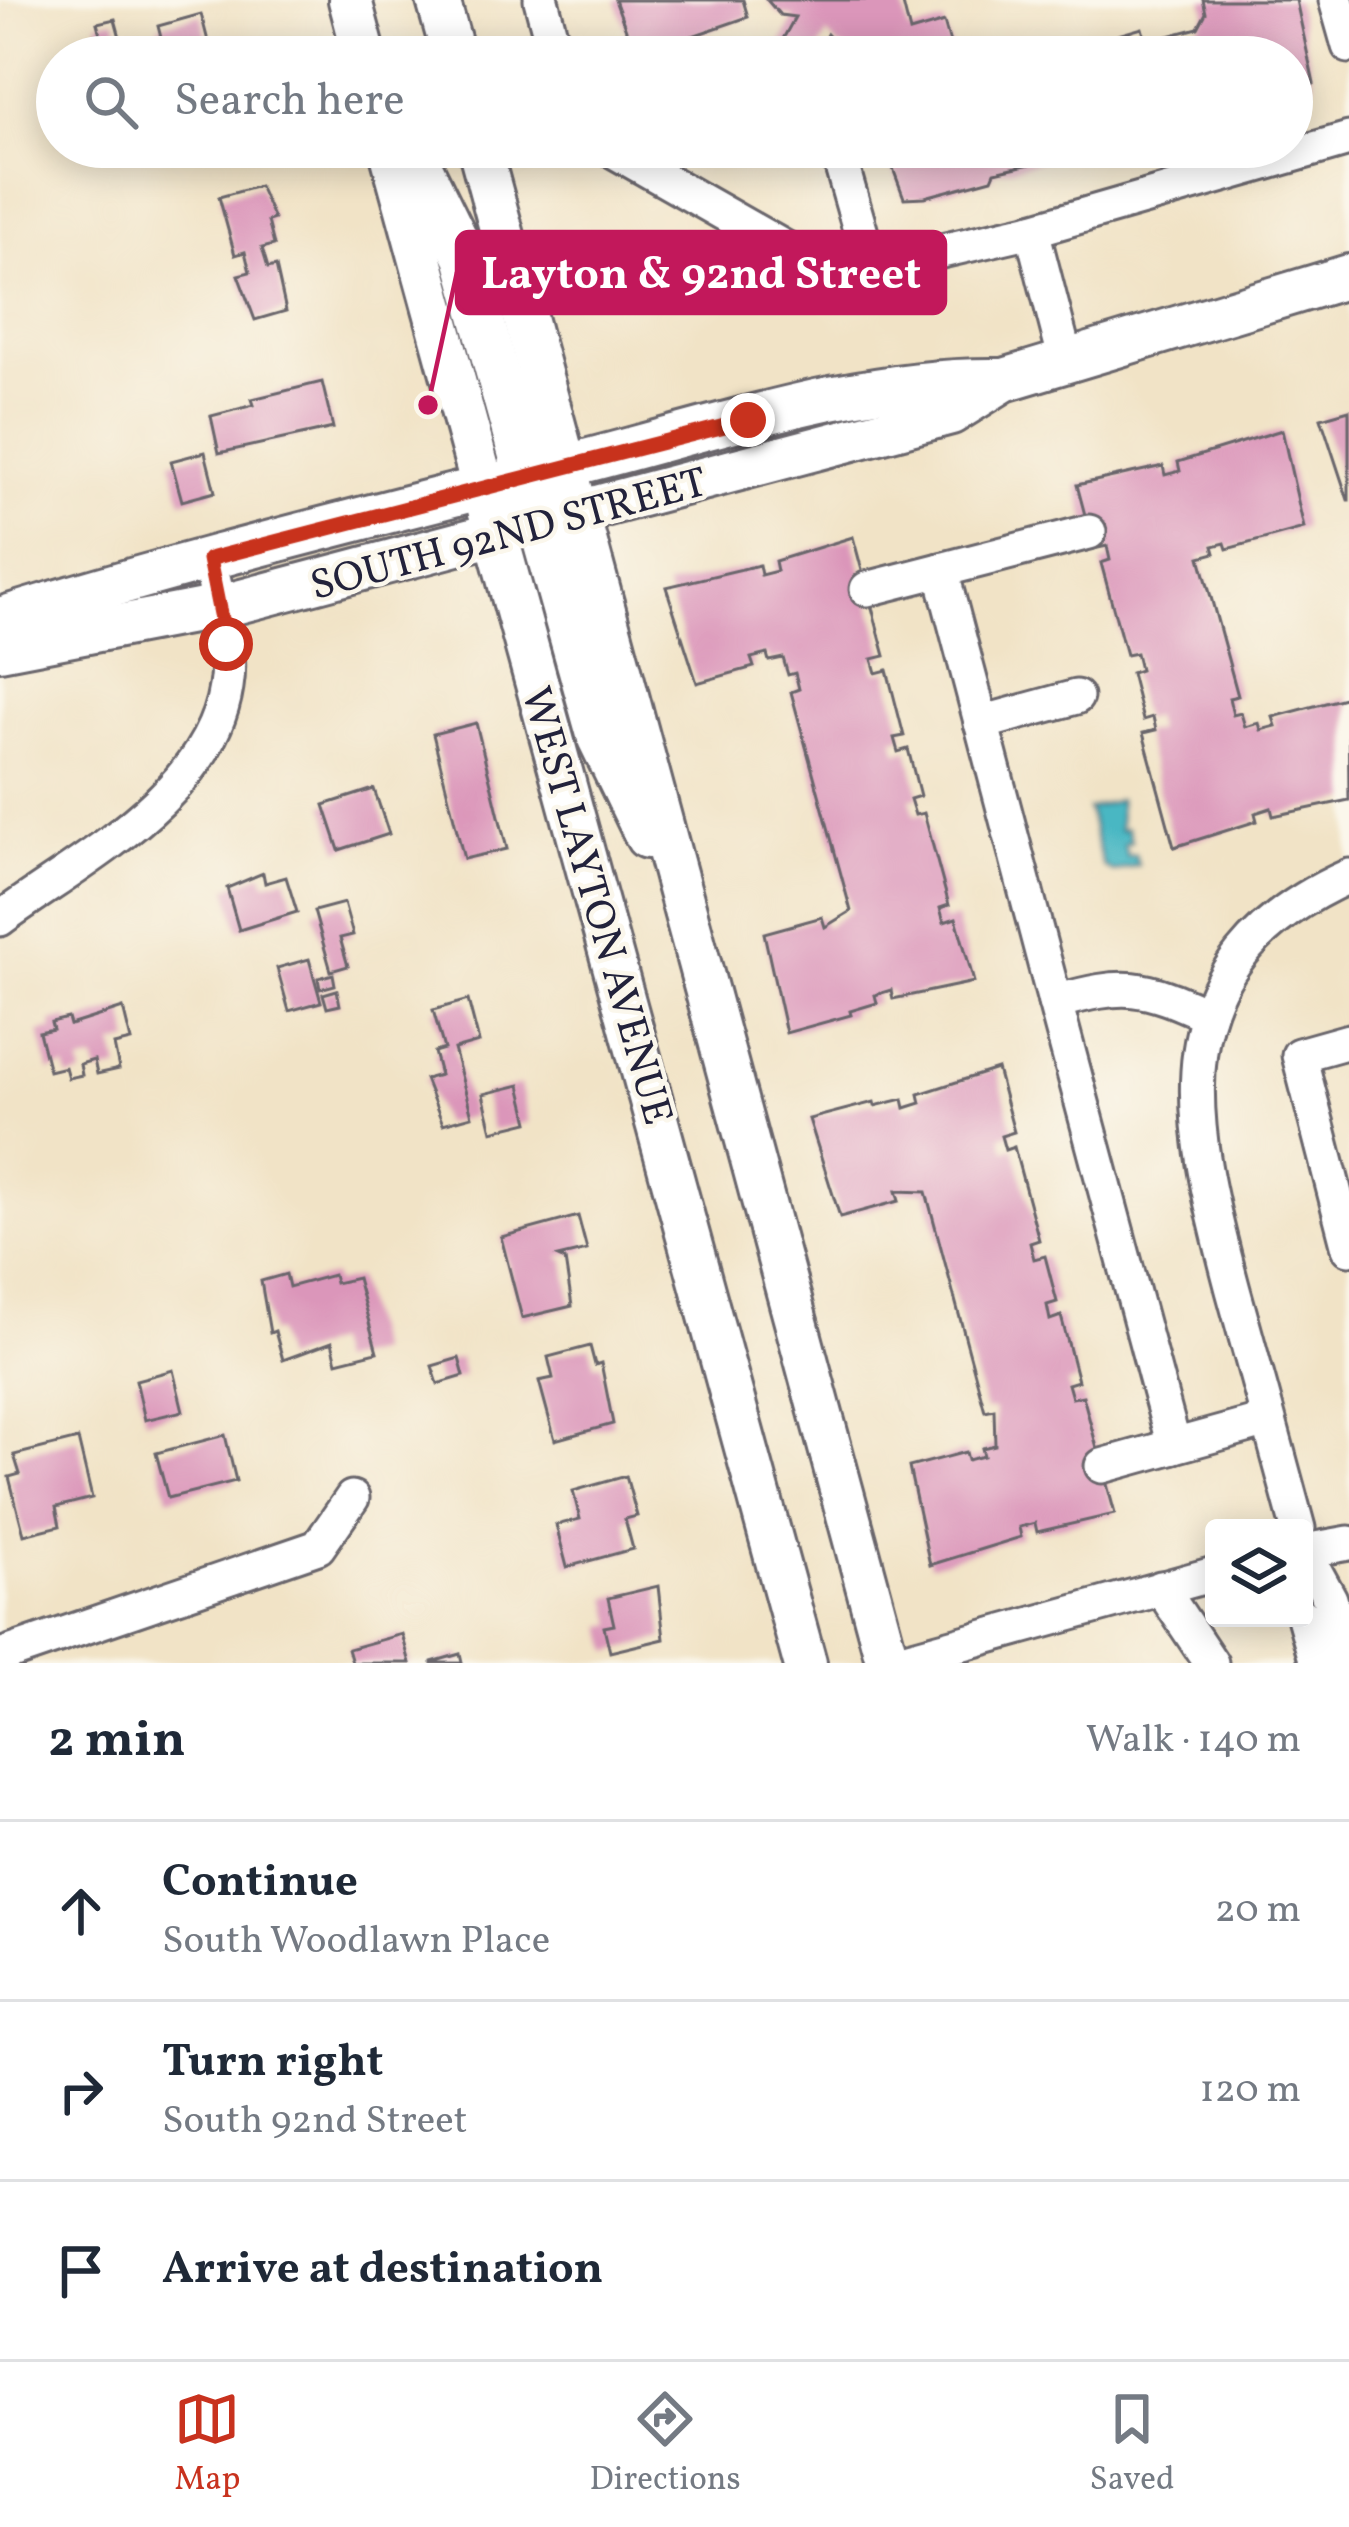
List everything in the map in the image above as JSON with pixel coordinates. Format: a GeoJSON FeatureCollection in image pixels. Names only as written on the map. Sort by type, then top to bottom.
{"type":"FeatureCollection","features":[{"type":"Feature","properties":{"kind":"main road"},"geometry":{"type":"LineString","coordinates":[[350,0],[360,36]]}},
{"type":"Feature","properties":{"kind":"main road"},"geometry":{"type":"LineString","coordinates":[[438,0],[448,36]]}},
{"type":"Feature","properties":{"kind":"main road","name":"WEST LAYTON AVENUE"},"geometry":{"type":"LineString","coordinates":[[396,168],[805,1663]]}},
{"type":"Feature","properties":{"kind":"main road"},"geometry":{"type":"LineString","coordinates":[[421,168],[465,257],[546,472]]}},
{"type":"Feature","properties":{"kind":"main road"},"geometry":{"type":"LineString","coordinates":[[483,168],[553,505],[561,520]]}},
{"type":"Feature","properties":{"kind":"main road","name":"SOUTH 92ND STREET"},"geometry":{"type":"LineString","coordinates":[[0,649],[219,607],[498,537],[951,413],[1004,380],[1349,276]]}},
{"type":"Feature","properties":{"kind":"main road","name":"SOUTH 92ND STREET"},"geometry":{"type":"LineString","coordinates":[[0,619],[209,559],[799,407],[941,379],[1004,380]]}},
{"type":"Feature","properties":{"kind":"main road"},"geometry":{"type":"LineString","coordinates":[[484,488],[561,520]]}},
{"type":"Feature","properties":{"kind":"main road","name":"WEST LAYTON AVENUE"},"geometry":{"type":"LineString","coordinates":[[561,520],[693,932],[889,1663]]}},
{"type":"Feature","properties":{"kind":"street"},"geometry":{"type":"LineString","coordinates":[[541,0],[550,36]]}},
{"type":"Feature","properties":{"kind":"street"},"geometry":{"type":"LineString","coordinates":[[1336,0],[1349,46]]}},
{"type":"Feature","properties":{"kind":"street"},"geometry":{"type":"LineString","coordinates":[[1313,149],[1349,139]]}},
{"type":"Feature","properties":{"kind":"street"},"geometry":{"type":"LineString","coordinates":[[644,168],[834,276],[1032,230],[1248,168]]}},
{"type":"Feature","properties":{"kind":"street"},"geometry":{"type":"LineString","coordinates":[[842,168],[871,268]]}},
{"type":"Feature","properties":{"kind":"street"},"geometry":{"type":"LineString","coordinates":[[1032,230],[1066,361]]}},
{"type":"Feature","properties":{"kind":"street"},"geometry":{"type":"LineString","coordinates":[[867,589],[1090,532]]}},
{"type":"Feature","properties":{"kind":"street"},"geometry":{"type":"LineString","coordinates":[[0,919],[152,807],[187,771],[216,720],[226,688],[227,647],[209,559]]}},
{"type":"Feature","properties":{"kind":"street"},"geometry":{"type":"LineString","coordinates":[[941,570],[1174,1446]]}},
{"type":"Feature","properties":{"kind":"street"},"geometry":{"type":"LineString","coordinates":[[981,723],[1076,697]]}},
{"type":"Feature","properties":{"kind":"street"},"geometry":{"type":"LineString","coordinates":[[1296,1519],[1200,1166],[1193,1096],[1208,1015],[1266,927],[1318,890],[1349,876]]}},
{"type":"Feature","properties":{"kind":"street"},"geometry":{"type":"LineString","coordinates":[[1055,1002],[1101,989],[1146,988],[1208,1015]]}},
{"type":"Feature","properties":{"kind":"street"},"geometry":{"type":"LineString","coordinates":[[1349,1041],[1299,1055],[1349,1248]]}},
{"type":"Feature","properties":{"kind":"street"},"geometry":{"type":"LineString","coordinates":[[1102,1466],[1268,1420]]}},
{"type":"Feature","properties":{"kind":"street"},"geometry":{"type":"LineString","coordinates":[[0,1656],[318,1547],[352,1498]]}},
{"type":"Feature","properties":{"kind":"street"},"geometry":{"type":"LineString","coordinates":[[1313,1549],[1349,1543]]}},
{"type":"Feature","properties":{"kind":"street"},"geometry":{"type":"LineString","coordinates":[[1313,1568],[1330,1599],[1348,1663]]}},
{"type":"Feature","properties":{"kind":"street"},"geometry":{"type":"LineString","coordinates":[[889,1663],[1205,1576]]}},
{"type":"Feature","properties":{"kind":"street"},"geometry":{"type":"LineString","coordinates":[[1161,1588],[1211,1663]]}},
{"type":"Feature","properties":{"kind":"street"},"geometry":{"type":"LineString","coordinates":[[1307,1627],[1317,1663]]}},
{"type":"Feature","properties":{"kind":"water"},"geometry":{"type":"Polygon","coordinates":[[[1119,800],[1120,830],[1127,828],[1131,842],[1124,844],[1127,856],[1135,855],[1138,865],[1113,872],[1103,866],[1088,809],[1119,800]]]}},
{"type":"Feature","properties":{"kind":"building"},"geometry":{"type":"Polygon","coordinates":[[[615,0],[743,0],[748,17],[693,36],[628,36],[615,0]]]}},
{"type":"Feature","properties":{"kind":"building"},"geometry":{"type":"Polygon","coordinates":[[[767,0],[902,0],[910,32],[944,22],[948,36],[785,36],[795,17],[780,15],[767,0]]]}},
{"type":"Feature","properties":{"kind":"building"},"geometry":{"type":"Polygon","coordinates":[[[1203,0],[1296,0],[1304,36],[1168,36],[1198,28],[1206,13],[1203,0]]]}},
{"type":"Feature","properties":{"kind":"building"},"geometry":{"type":"Polygon","coordinates":[[[201,14],[207,36],[161,36],[158,26],[201,14]]]}},
{"type":"Feature","properties":{"kind":"building"},"geometry":{"type":"Polygon","coordinates":[[[115,19],[120,36],[101,36],[97,23],[115,19]]]}},
{"type":"Feature","properties":{"kind":"building"},"geometry":{"type":"Polygon","coordinates":[[[1142,28],[1144,36],[1114,36],[1142,28]]]}},
{"type":"Feature","properties":{"kind":"building"},"geometry":{"type":"Polygon","coordinates":[[[893,168],[1013,168],[995,172],[992,179],[904,198],[893,168]]]}},
{"type":"Feature","properties":{"kind":"building"},"geometry":{"type":"Polygon","coordinates":[[[259,186],[274,219],[268,221],[274,245],[262,248],[268,268],[276,266],[286,311],[255,320],[238,275],[250,272],[245,252],[235,255],[219,197],[259,186]]]}},
{"type":"Feature","properties":{"kind":"building"},"geometry":{"type":"Polygon","coordinates":[[[322,382],[333,428],[219,453],[211,416],[254,405],[252,399],[322,382]]]}},
{"type":"Feature","properties":{"kind":"building"},"geometry":{"type":"Polygon","coordinates":[[[1349,410],[1349,500],[1348,500],[1321,418],[1349,410]]]}},
{"type":"Feature","properties":{"kind":"building"},"geometry":{"type":"Polygon","coordinates":[[[1282,430],[1304,528],[1227,549],[1225,543],[1213,546],[1215,553],[1200,557],[1238,696],[1229,698],[1233,715],[1241,713],[1245,727],[1259,723],[1261,730],[1276,726],[1273,717],[1348,697],[1349,800],[1273,816],[1271,808],[1255,813],[1257,821],[1174,847],[1143,733],[1156,730],[1153,717],[1143,720],[1131,673],[1140,670],[1136,653],[1126,655],[1101,563],[1110,560],[1107,546],[1094,549],[1077,485],[1163,466],[1165,475],[1180,471],[1178,462],[1282,430]]]}},
{"type":"Feature","properties":{"kind":"building"},"geometry":{"type":"Polygon","coordinates":[[[205,452],[215,492],[182,501],[171,461],[205,452]]]}},
{"type":"Feature","properties":{"kind":"building"},"geometry":{"type":"Polygon","coordinates":[[[853,537],[885,656],[872,659],[876,673],[887,670],[904,736],[894,738],[898,752],[908,749],[920,796],[910,799],[915,815],[924,813],[949,905],[940,908],[944,922],[956,918],[974,982],[893,999],[891,990],[875,995],[877,1003],[850,1011],[851,1015],[786,1033],[764,933],[822,917],[825,927],[851,911],[791,692],[799,689],[795,673],[788,675],[783,658],[769,661],[767,654],[751,658],[754,667],[697,683],[666,587],[759,565],[761,575],[777,571],[775,561],[853,537]]]}},
{"type":"Feature","properties":{"kind":"building"},"geometry":{"type":"Polygon","coordinates":[[[476,723],[507,849],[464,859],[433,734],[476,723]]]}},
{"type":"Feature","properties":{"kind":"building"},"geometry":{"type":"Polygon","coordinates":[[[374,789],[389,834],[339,850],[324,805],[374,789]]]}},
{"type":"Feature","properties":{"kind":"building"},"geometry":{"type":"Polygon","coordinates":[[[263,873],[265,883],[286,877],[297,912],[239,930],[227,888],[263,873]]]}},
{"type":"Feature","properties":{"kind":"building"},"geometry":{"type":"Polygon","coordinates":[[[344,903],[353,935],[340,938],[348,966],[331,971],[314,911],[344,903]]]}},
{"type":"Feature","properties":{"kind":"building"},"geometry":{"type":"Polygon","coordinates":[[[309,959],[321,1002],[289,1011],[277,968],[309,959]]]}},
{"type":"Feature","properties":{"kind":"building"},"geometry":{"type":"Polygon","coordinates":[[[333,974],[335,985],[320,989],[318,978],[333,974]]]}},
{"type":"Feature","properties":{"kind":"building"},"geometry":{"type":"Polygon","coordinates":[[[337,990],[340,1005],[327,1008],[323,994],[337,990]]]}},
{"type":"Feature","properties":{"kind":"building"},"geometry":{"type":"Polygon","coordinates":[[[468,1000],[479,1042],[454,1049],[472,1116],[443,1124],[425,1079],[440,1075],[434,1052],[444,1049],[433,1010],[468,1000]]]}},
{"type":"Feature","properties":{"kind":"building"},"geometry":{"type":"Polygon","coordinates":[[[123,1008],[131,1041],[114,1045],[119,1069],[97,1074],[94,1060],[80,1064],[82,1075],[68,1078],[65,1067],[49,1071],[39,1032],[53,1029],[51,1022],[68,1018],[70,1025],[123,1008]]]}},
{"type":"Feature","properties":{"kind":"building"},"geometry":{"type":"Polygon","coordinates":[[[997,1069],[1014,1132],[1001,1136],[1005,1150],[1014,1147],[1039,1240],[1030,1243],[1034,1259],[1045,1256],[1057,1302],[1047,1305],[1050,1320],[1061,1316],[1078,1381],[1068,1384],[1072,1398],[1083,1396],[1115,1514],[1037,1532],[1035,1523],[1019,1527],[1021,1537],[930,1565],[909,1467],[966,1452],[968,1460],[984,1456],[982,1448],[995,1445],[994,1409],[985,1411],[926,1192],[896,1191],[899,1201],[840,1217],[809,1119],[874,1102],[875,1106],[903,1099],[905,1108],[921,1103],[919,1094],[997,1069]]]}},
{"type":"Feature","properties":{"kind":"building"},"geometry":{"type":"Polygon","coordinates":[[[520,1085],[529,1122],[492,1131],[483,1094],[520,1085]]]}},
{"type":"Feature","properties":{"kind":"building"},"geometry":{"type":"Polygon","coordinates":[[[578,1216],[587,1250],[558,1257],[565,1260],[572,1306],[522,1318],[501,1237],[578,1216]]]}},
{"type":"Feature","properties":{"kind":"building"},"geometry":{"type":"Polygon","coordinates":[[[286,1274],[289,1287],[333,1275],[335,1283],[357,1278],[377,1352],[337,1362],[332,1342],[283,1360],[275,1331],[270,1333],[261,1281],[286,1274]]]}},
{"type":"Feature","properties":{"kind":"building"},"geometry":{"type":"Polygon","coordinates":[[[590,1346],[595,1365],[601,1363],[613,1424],[555,1440],[539,1381],[553,1378],[548,1357],[590,1346]]]}},
{"type":"Feature","properties":{"kind":"building"},"geometry":{"type":"Polygon","coordinates":[[[459,1358],[464,1376],[438,1384],[432,1366],[459,1358]]]}},
{"type":"Feature","properties":{"kind":"building"},"geometry":{"type":"Polygon","coordinates":[[[173,1370],[183,1411],[145,1420],[136,1380],[173,1370]]]}},
{"type":"Feature","properties":{"kind":"building"},"geometry":{"type":"Polygon","coordinates":[[[225,1435],[236,1481],[168,1498],[156,1453],[225,1435]]]}},
{"type":"Feature","properties":{"kind":"building"},"geometry":{"type":"Polygon","coordinates":[[[78,1439],[92,1498],[56,1507],[60,1526],[24,1535],[9,1477],[20,1474],[14,1455],[78,1439]]]}},
{"type":"Feature","properties":{"kind":"building"},"geometry":{"type":"Polygon","coordinates":[[[626,1476],[637,1516],[625,1519],[633,1549],[567,1567],[556,1525],[580,1519],[573,1491],[626,1476]]]}},
{"type":"Feature","properties":{"kind":"building"},"geometry":{"type":"Polygon","coordinates":[[[658,1586],[664,1639],[610,1652],[604,1627],[614,1625],[608,1598],[658,1586]]]}},
{"type":"Feature","properties":{"kind":"building"},"geometry":{"type":"Polygon","coordinates":[[[402,1634],[410,1663],[352,1663],[348,1649],[402,1634]]]}},
{"type":"Feature","properties":{"kind":"building"},"geometry":{"type":"Polygon","coordinates":[[[460,1654],[462,1663],[432,1663],[432,1662],[460,1654]]]}},
{"type":"Feature","properties":{"kind":"place","name":"Layton & 92nd Street"},"geometry":{"type":"Point","coordinates":[428,405]}},
{"type":"Feature","properties":{"kind":"route"},"geometry":{"type":"LineString","coordinates":[[226,644],[209,559],[748,420]]}}]}
